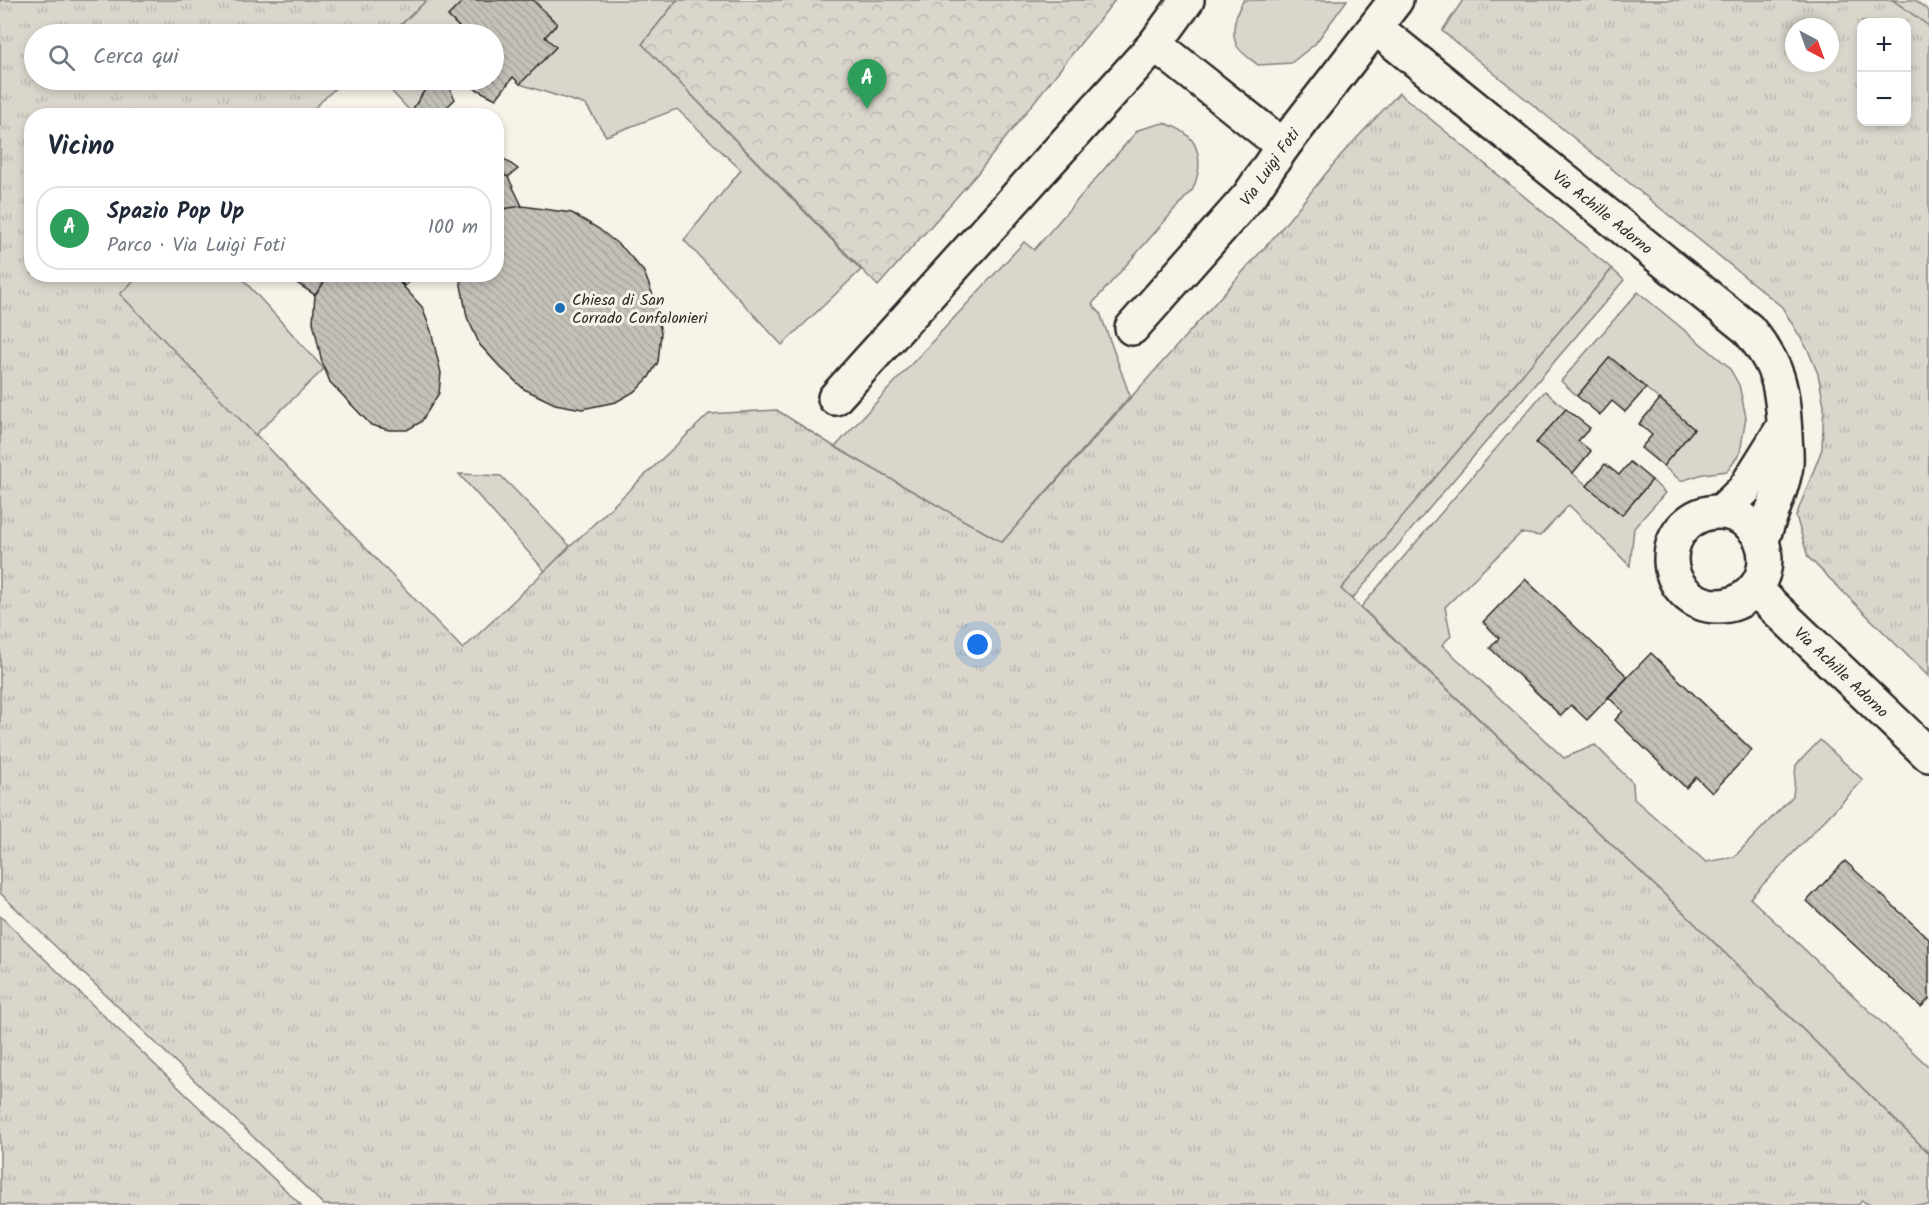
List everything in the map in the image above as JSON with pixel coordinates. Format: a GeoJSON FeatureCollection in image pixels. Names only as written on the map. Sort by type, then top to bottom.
{"type":"FeatureCollection","features":[{"type":"Feature","properties":{"kind":"street"},"geometry":{"type":"LineString","coordinates":[[835,398],[1155,44],[1187,0]]}},
{"type":"Feature","properties":{"kind":"street","name":"Via Luigi Foti"},"geometry":{"type":"LineString","coordinates":[[1132,328],[1249,196],[1283,146],[1396,0]]}},
{"type":"Feature","properties":{"kind":"street","name":"Via Achille Adorno"},"geometry":{"type":"LineString","coordinates":[[1376,28],[1748,329],[1775,367],[1782,394],[1786,467],[1762,540]]}},
{"type":"Feature","properties":{"kind":"street"},"geometry":{"type":"LineString","coordinates":[[1155,44],[1283,146]]}},
{"type":"Feature","properties":{"kind":"street"},"geometry":{"type":"LineString","coordinates":[[1722,511],[1744,490],[1784,426]]}},
{"type":"Feature","properties":{"kind":"street"},"geometry":{"type":"LineString","coordinates":[[1722,511],[1739,516],[1753,526],[1762,540],[1765,566],[1755,589],[1741,601],[1724,606],[1706,606],[1690,598],[1678,586],[1674,578],[1670,551],[1677,535],[1696,517],[1722,511]]}},
{"type":"Feature","properties":{"kind":"street","name":"Via Achille Adorno"},"geometry":{"type":"LineString","coordinates":[[1755,589],[1929,755]]}},
{"type":"Feature","properties":{"kind":"green space"},"geometry":{"type":"Polygon","coordinates":[[[0,0],[427,0],[402,24],[24,24],[24,90],[333,90],[314,108],[24,108],[24,282],[133,282],[120,294],[463,649],[709,414],[777,410],[835,447],[1002,542],[1281,229],[1341,155],[1399,93],[1612,269],[1341,589],[1682,911],[1929,1153],[1929,1205],[1870,1205],[1862,1201],[1858,1205],[324,1205],[0,893],[0,0]]]}},
{"type":"Feature","properties":{"kind":"green space"},"geometry":{"type":"Polygon","coordinates":[[[427,0],[464,0],[448,16],[456,24],[402,24],[427,0]]]}},
{"type":"Feature","properties":{"kind":"green space"},"geometry":{"type":"Polygon","coordinates":[[[533,0],[677,0],[642,44],[861,270],[782,345],[684,240],[741,170],[677,109],[606,136],[586,105],[520,84],[545,37],[557,24],[533,0]]]}},
{"type":"Feature","properties":{"kind":"green space"},"geometry":{"type":"Polygon","coordinates":[[[677,0],[1115,0],[977,174],[878,286],[642,44],[677,0]]]}},
{"type":"Feature","properties":{"kind":"green space"},"geometry":{"type":"Polygon","coordinates":[[[1244,0],[1347,0],[1315,44],[1291,63],[1258,65],[1241,51],[1235,40],[1235,22],[1244,0]]]}},
{"type":"Feature","properties":{"kind":"green space"},"geometry":{"type":"Polygon","coordinates":[[[1463,0],[1893,0],[1929,26],[1929,677],[1808,557],[1796,516],[1822,449],[1824,405],[1818,374],[1808,350],[1782,307],[1442,31],[1463,0]]]}},
{"type":"Feature","properties":{"kind":"green space"},"geometry":{"type":"Polygon","coordinates":[[[1893,0],[1915,0],[1929,11],[1929,26],[1893,0]]]}},
{"type":"Feature","properties":{"kind":"green space"},"geometry":{"type":"Polygon","coordinates":[[[390,90],[425,90],[414,108],[407,108],[390,90]]]}},
{"type":"Feature","properties":{"kind":"green space"},"geometry":{"type":"Polygon","coordinates":[[[1163,123],[1184,133],[1196,147],[1199,166],[1193,189],[1092,304],[1100,313],[1130,396],[1002,542],[835,447],[1024,242],[1034,250],[1138,130],[1163,123]]]}},
{"type":"Feature","properties":{"kind":"green space"},"geometry":{"type":"Polygon","coordinates":[[[1612,269],[1624,280],[1352,599],[1341,589],[1612,269]]]}},
{"type":"Feature","properties":{"kind":"green space"},"geometry":{"type":"Polygon","coordinates":[[[133,282],[245,282],[324,369],[255,435],[120,294],[133,282]]]}},
{"type":"Feature","properties":{"kind":"green space"},"geometry":{"type":"Polygon","coordinates":[[[1638,292],[1729,367],[1739,385],[1746,417],[1740,453],[1727,471],[1703,474],[1681,481],[1663,466],[1694,429],[1610,358],[1577,396],[1561,381],[1638,292]]]}},
{"type":"Feature","properties":{"kind":"green space"},"geometry":{"type":"Polygon","coordinates":[[[1545,391],[1566,409],[1537,443],[1622,515],[1652,480],[1665,493],[1634,528],[1630,566],[1569,505],[1540,536],[1521,533],[1445,607],[1451,636],[1442,645],[1564,758],[1595,745],[1633,783],[1634,799],[1706,862],[1734,857],[1793,796],[1796,765],[1820,740],[1863,780],[1750,898],[1929,1067],[1929,1153],[1682,911],[1361,607],[1545,391]]]}},
{"type":"Feature","properties":{"kind":"green space"},"geometry":{"type":"Polygon","coordinates":[[[459,474],[501,476],[570,546],[545,571],[459,474]]]}},
{"type":"Feature","properties":{"kind":"green space"},"geometry":{"type":"Polygon","coordinates":[[[0,916],[301,1205],[0,1205],[0,916]]]}},
{"type":"Feature","properties":{"kind":"building"},"geometry":{"type":"Polygon","coordinates":[[[464,0],[533,0],[557,24],[545,37],[556,47],[520,84],[513,77],[504,89],[504,24],[456,24],[448,16],[464,0]]]}},
{"type":"Feature","properties":{"kind":"building"},"geometry":{"type":"Polygon","coordinates":[[[425,90],[450,90],[455,99],[448,108],[414,108],[425,90]]]}},
{"type":"Feature","properties":{"kind":"building"},"geometry":{"type":"Polygon","coordinates":[[[478,90],[503,90],[496,99],[478,90]]]}},
{"type":"Feature","properties":{"kind":"building"},"geometry":{"type":"Polygon","coordinates":[[[504,159],[518,169],[508,177],[504,175],[504,159]]]}},
{"type":"Feature","properties":{"kind":"building"},"geometry":{"type":"Polygon","coordinates":[[[504,175],[508,177],[522,206],[504,209],[504,175]]]}},
{"type":"Feature","properties":{"kind":"building","name":"Chiesa di San Corrado Confalonieri"},"geometry":{"type":"Polygon","coordinates":[[[522,206],[572,213],[599,229],[624,249],[644,272],[654,298],[661,333],[658,362],[649,377],[637,390],[616,402],[582,409],[555,404],[524,389],[480,345],[467,317],[460,282],[504,282],[504,209],[522,206]]]}},
{"type":"Feature","properties":{"kind":"building"},"geometry":{"type":"Polygon","coordinates":[[[295,282],[324,282],[315,295],[295,282]]]}},
{"type":"Feature","properties":{"kind":"building"},"geometry":{"type":"Polygon","coordinates":[[[324,282],[399,282],[422,307],[431,331],[441,373],[439,393],[421,422],[407,430],[389,430],[371,425],[330,382],[322,362],[313,322],[315,295],[324,282]]]}},
{"type":"Feature","properties":{"kind":"building"},"geometry":{"type":"Polygon","coordinates":[[[1610,357],[1646,388],[1625,412],[1612,401],[1600,415],[1577,396],[1610,357]]]}},
{"type":"Feature","properties":{"kind":"building"},"geometry":{"type":"Polygon","coordinates":[[[1660,399],[1694,429],[1663,466],[1641,448],[1652,435],[1639,424],[1660,399]]]}},
{"type":"Feature","properties":{"kind":"building"},"geometry":{"type":"Polygon","coordinates":[[[1566,409],[1590,428],[1578,441],[1591,451],[1573,473],[1536,443],[1566,409]]]}},
{"type":"Feature","properties":{"kind":"building"},"geometry":{"type":"Polygon","coordinates":[[[1630,462],[1652,480],[1622,515],[1587,486],[1605,464],[1619,475],[1630,462]]]}},
{"type":"Feature","properties":{"kind":"building"},"geometry":{"type":"Polygon","coordinates":[[[1525,579],[1628,677],[1587,720],[1571,705],[1561,716],[1490,648],[1499,638],[1483,622],[1525,579]]]}},
{"type":"Feature","properties":{"kind":"building"},"geometry":{"type":"Polygon","coordinates":[[[1651,653],[1752,750],[1712,793],[1696,777],[1686,788],[1615,720],[1623,711],[1608,697],[1651,653]]]}},
{"type":"Feature","properties":{"kind":"building"},"geometry":{"type":"Polygon","coordinates":[[[1845,861],[1929,939],[1929,999],[1921,1007],[1807,901],[1845,861]]]}},
{"type":"Feature","properties":{"kind":"place","name":"Spazio Pop Up"},"geometry":{"type":"Point","coordinates":[867,109]}},
{"type":"Feature","properties":{"kind":"place","name":"Chiesa di San Corrado Confalonieri"},"geometry":{"type":"Point","coordinates":[560,308]}}]}
